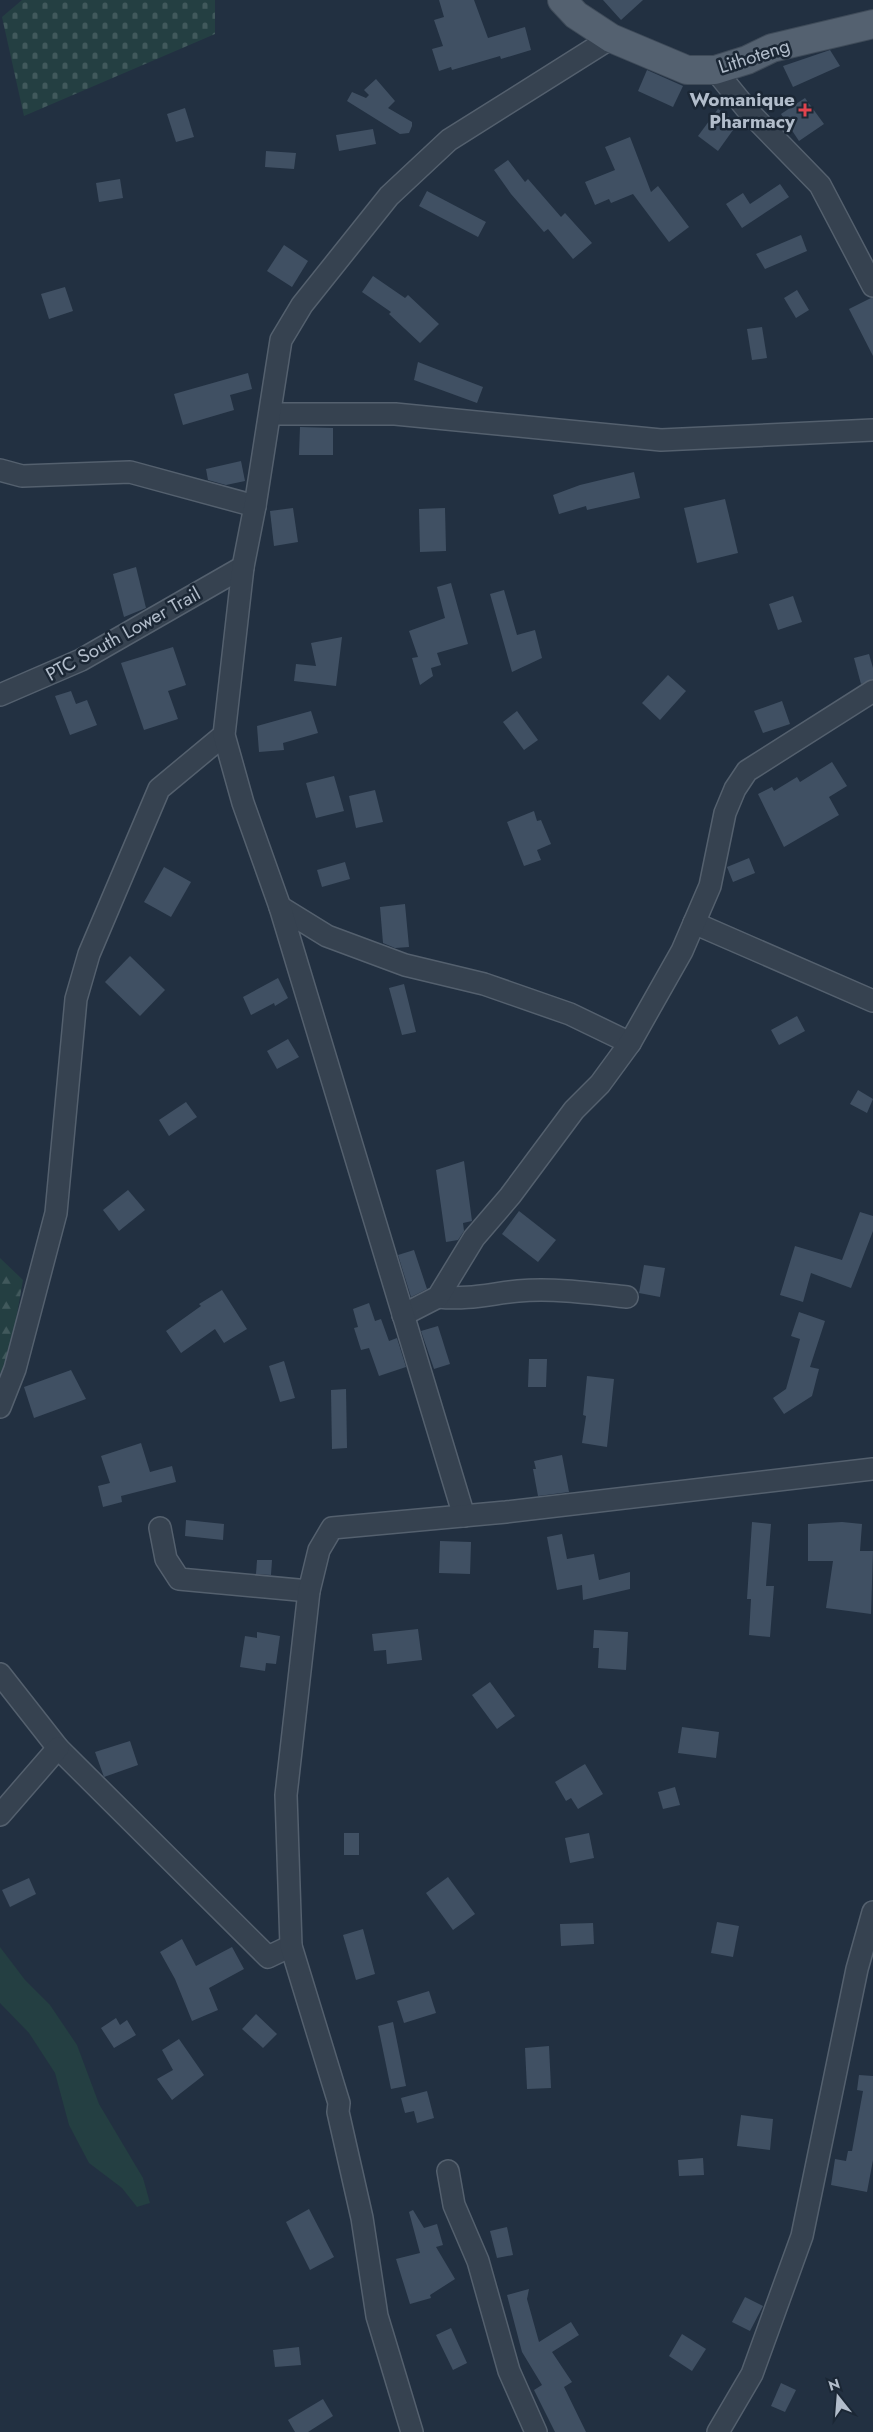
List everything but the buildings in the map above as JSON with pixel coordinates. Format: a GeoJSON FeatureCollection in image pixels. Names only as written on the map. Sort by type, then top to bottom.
{"type":"FeatureCollection","features":[{"type":"Feature","properties":{"kind":"main road","name":"Lithoteng"},"geometry":{"type":"LineString","coordinates":[[562,0],[576,15],[611,38],[687,70],[715,70],[748,60],[772,48],[873,24]]}},
{"type":"Feature","properties":{"kind":"street"},"geometry":{"type":"LineString","coordinates":[[464,1516],[280,907],[243,802],[224,735],[243,567],[255,506],[281,340],[302,305],[389,196],[450,140],[611,38]]}},
{"type":"Feature","properties":{"kind":"street"},"geometry":{"type":"LineString","coordinates":[[715,70],[750,113],[820,185],[873,286]]}},
{"type":"Feature","properties":{"kind":"street"},"geometry":{"type":"LineString","coordinates":[[270,414],[395,414],[661,440],[873,430]]}},
{"type":"Feature","properties":{"kind":"street"},"geometry":{"type":"LineString","coordinates":[[0,470],[22,476],[130,472],[255,506]]}},
{"type":"Feature","properties":{"kind":"street","name":"PTC South Lower Trail"},"geometry":{"type":"LineString","coordinates":[[0,695],[81,660],[243,567]]}},
{"type":"Feature","properties":{"kind":"street"},"geometry":{"type":"LineString","coordinates":[[403,1315],[438,1297],[474,1238],[510,1196],[574,1110],[600,1084],[630,1043],[682,951],[710,886],[725,813],[735,789],[748,771],[873,691]]}},
{"type":"Feature","properties":{"kind":"street"},"geometry":{"type":"LineString","coordinates":[[0,1407],[16,1369],[56,1212],[76,999],[89,954],[159,789],[224,735]]}},
{"type":"Feature","properties":{"kind":"street"},"geometry":{"type":"LineString","coordinates":[[280,907],[327,936],[405,965],[484,984],[561,1011],[630,1043]]}},
{"type":"Feature","properties":{"kind":"street"},"geometry":{"type":"LineString","coordinates":[[694,923],[873,1001]]}},
{"type":"Feature","properties":{"kind":"street"},"geometry":{"type":"LineString","coordinates":[[438,1297],[462,1300],[518,1291],[556,1290],[627,1297]]}},
{"type":"Feature","properties":{"kind":"street"},"geometry":{"type":"LineString","coordinates":[[412,2432],[377,2316],[362,2218],[338,2112],[339,2103],[291,1946],[286,1795],[309,1591],[319,1550],[332,1528],[464,1516],[873,1469]]}},
{"type":"Feature","properties":{"kind":"street"},"geometry":{"type":"LineString","coordinates":[[160,1528],[166,1559],[179,1579],[309,1591]]}},
{"type":"Feature","properties":{"kind":"street"},"geometry":{"type":"LineString","coordinates":[[0,1674],[58,1748],[268,1956],[291,1946]]}},
{"type":"Feature","properties":{"kind":"street"},"geometry":{"type":"LineString","coordinates":[[0,1815],[58,1748]]}},
{"type":"Feature","properties":{"kind":"street"},"geometry":{"type":"LineString","coordinates":[[718,2432],[752,2374],[802,2236],[857,1969],[873,1912]]}},
{"type":"Feature","properties":{"kind":"street"},"geometry":{"type":"LineString","coordinates":[[448,2171],[454,2205],[478,2261],[509,2371],[536,2432]]}},
{"type":"Feature","properties":{"kind":"green space"},"geometry":{"type":"Polygon","coordinates":[[[22,0],[215,0],[215,34],[24,116],[2,17],[22,0]]]}},
{"type":"Feature","properties":{"kind":"green space"},"geometry":{"type":"Polygon","coordinates":[[[0,1258],[23,1280],[8,1365],[0,1373],[0,1258]]]}},
{"type":"Feature","properties":{"kind":"green space"},"geometry":{"type":"Polygon","coordinates":[[[0,1947],[25,1980],[50,2005],[77,2045],[99,2104],[143,2178],[150,2203],[137,2207],[122,2188],[89,2163],[69,2125],[55,2073],[29,2033],[0,2003],[0,1947]]]}},
{"type":"Feature","properties":{"kind":"place","name":"Womanique Pharmacy"},"geometry":{"type":"Point","coordinates":[805,110]}}]}
